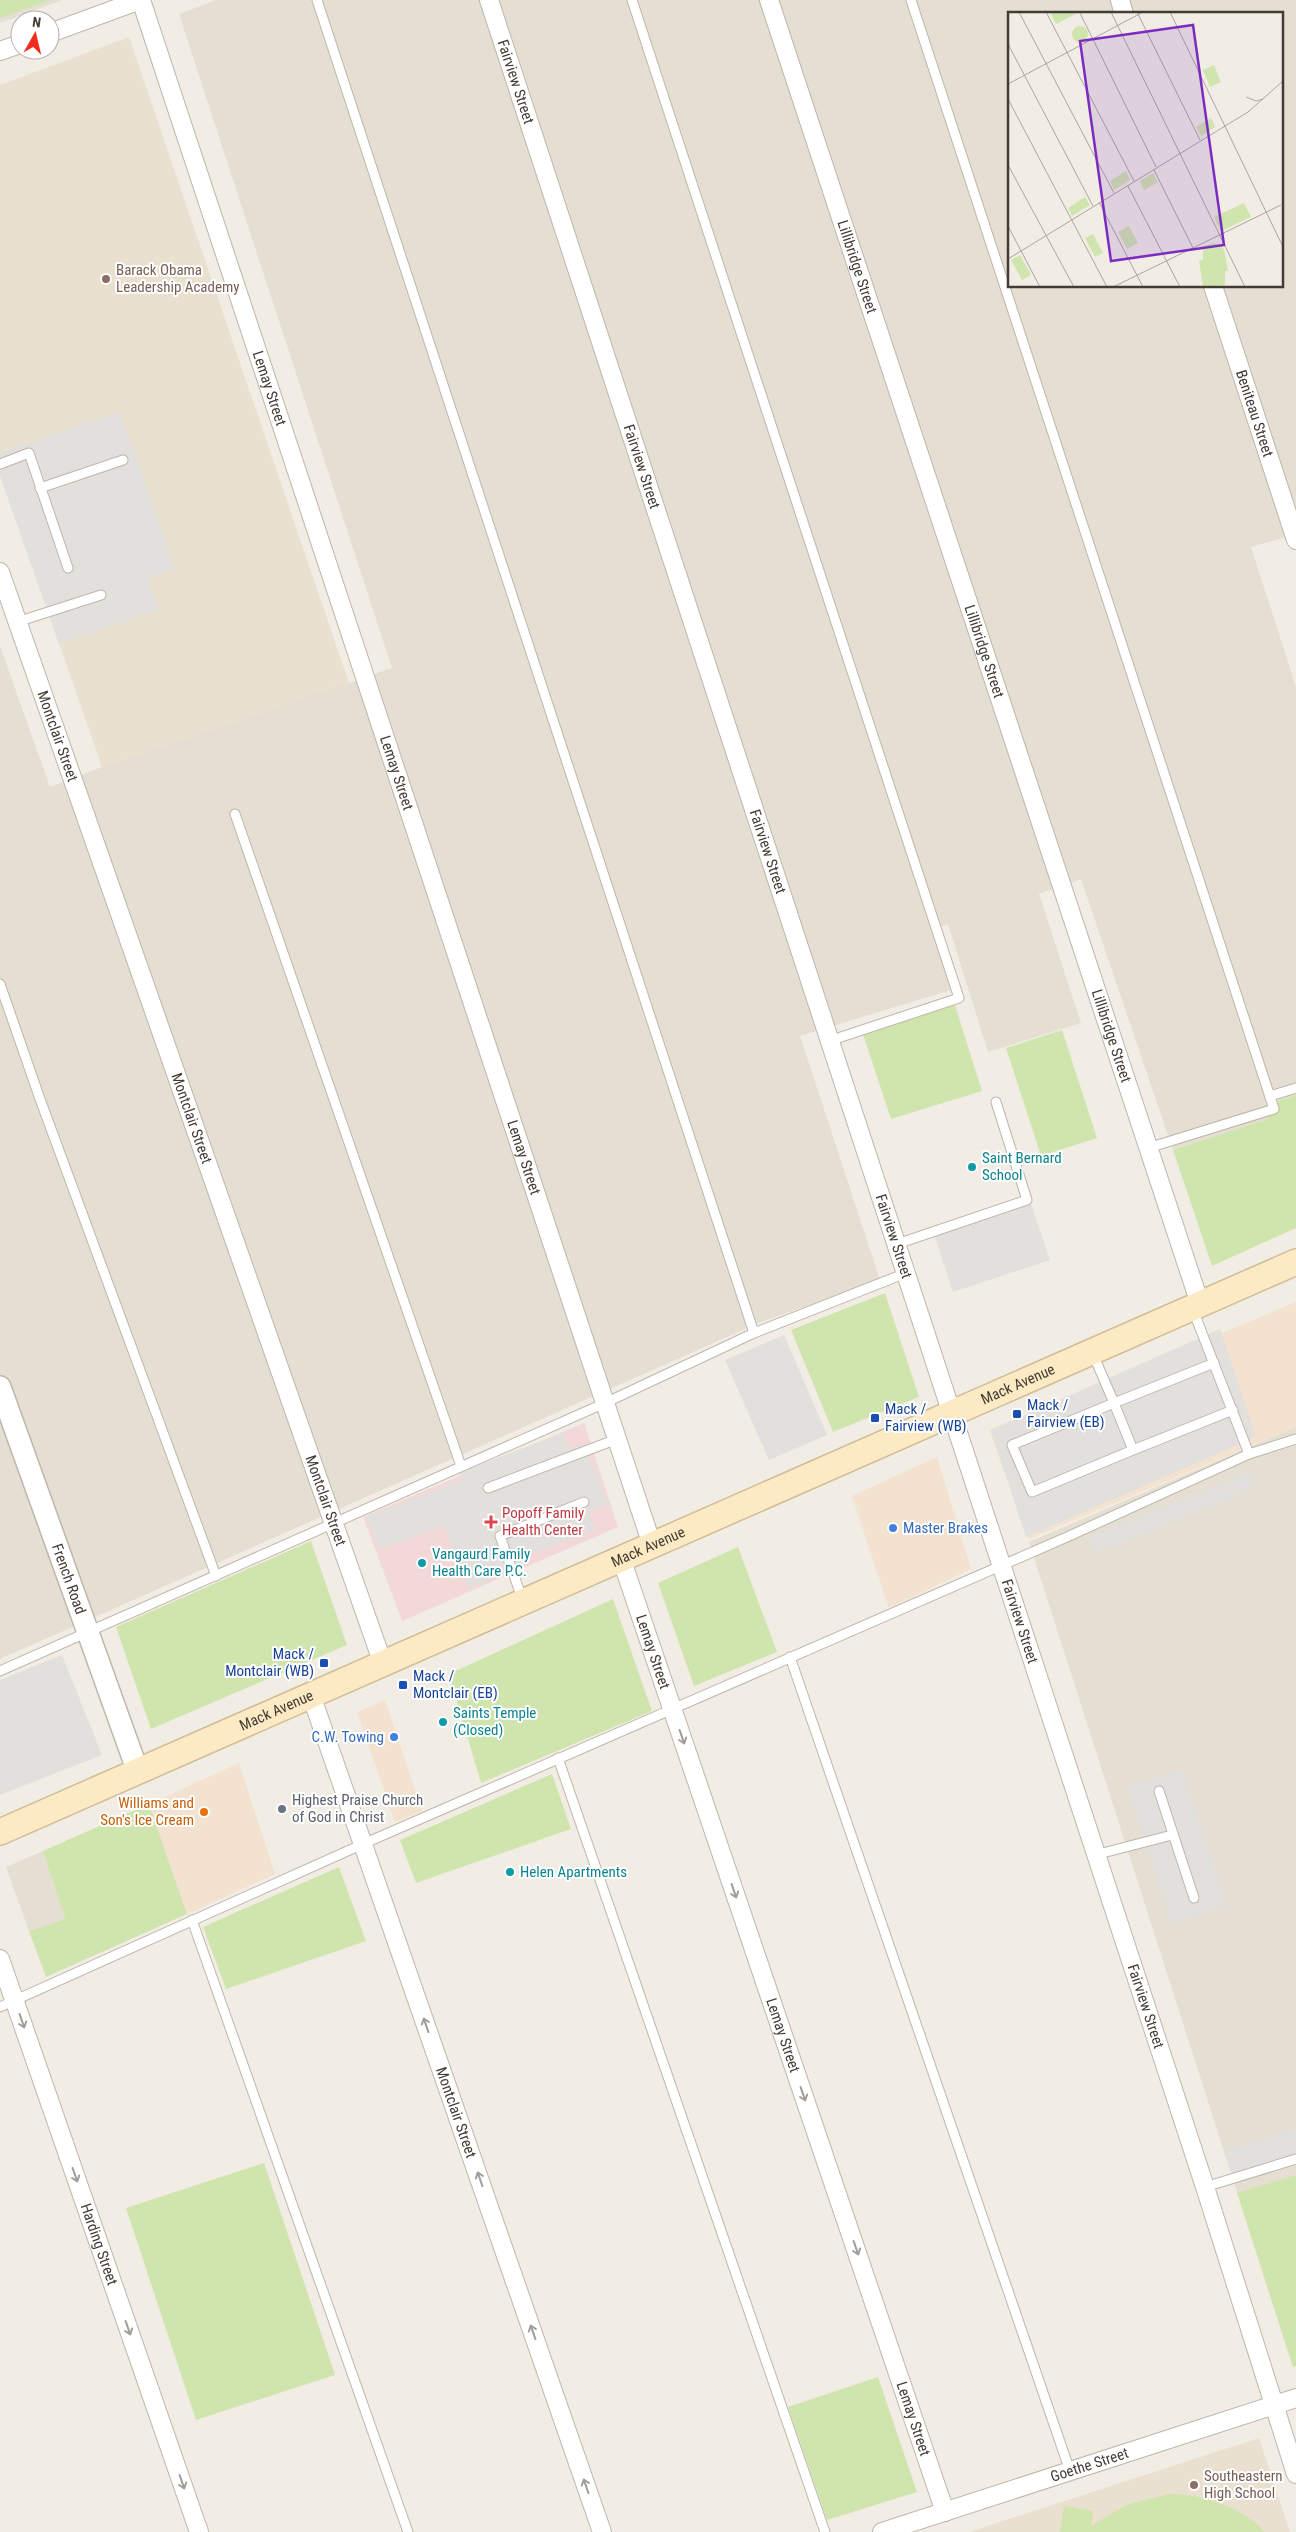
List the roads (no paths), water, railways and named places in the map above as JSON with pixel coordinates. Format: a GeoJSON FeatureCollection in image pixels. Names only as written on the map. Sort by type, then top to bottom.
{"type":"FeatureCollection","features":[{"type":"Feature","properties":{"kind":"main road","name":"Mack Avenue"},"geometry":{"type":"LineString","coordinates":[[0,1832],[1296,1262]]}},
{"type":"Feature","properties":{"kind":"street"},"geometry":{"type":"LineString","coordinates":[[60,29],[140,0]]}},
{"type":"Feature","properties":{"kind":"street","name":"Lemay Street"},"geometry":{"type":"LineString","coordinates":[[140,0],[652,1545]]}},
{"type":"Feature","properties":{"kind":"street","name":"Fairview Street"},"geometry":{"type":"LineString","coordinates":[[490,0],[1205,2187],[1296,2474]]}},
{"type":"Feature","properties":{"kind":"street","name":"Lillibridge Street"},"geometry":{"type":"LineString","coordinates":[[769,0],[1148,1148],[1196,1306]]}},
{"type":"Feature","properties":{"kind":"street","name":"Beniteau Street"},"geometry":{"type":"LineString","coordinates":[[1214,288],[1296,540]]}},
{"type":"Feature","properties":{"kind":"street","name":"Montclair Street"},"geometry":{"type":"LineString","coordinates":[[0,572],[383,1664]]}},
{"type":"Feature","properties":{"kind":"street","name":"French Road"},"geometry":{"type":"LineString","coordinates":[[0,1387],[138,1772]]}},
{"type":"Feature","properties":{"kind":"street","name":"Lemay Street"},"geometry":{"type":"LineString","coordinates":[[621,1558],[945,2512]]}},
{"type":"Feature","properties":{"kind":"street","name":"Montclair Street"},"geometry":{"type":"LineString","coordinates":[[312,1695],[602,2532]]}},
{"type":"Feature","properties":{"kind":"street","name":"Harding Street"},"geometry":{"type":"LineString","coordinates":[[0,1959],[7,2004],[199,2532]]}},
{"type":"Feature","properties":{"kind":"street","name":"Goethe Street"},"geometry":{"type":"LineString","coordinates":[[882,2532],[1296,2398]]}},
{"type":"Feature","properties":{"kind":"lane"},"geometry":{"type":"LineString","coordinates":[[317,0],[754,1333]]}},
{"type":"Feature","properties":{"kind":"lane"},"geometry":{"type":"LineString","coordinates":[[632,0],[959,998],[829,1041]]}},
{"type":"Feature","properties":{"kind":"lane"},"geometry":{"type":"LineString","coordinates":[[911,0],[1274,1109],[1148,1148]]}},
{"type":"Feature","properties":{"kind":"lane"},"geometry":{"type":"LineString","coordinates":[[0,464],[29,453],[68,568]]}},
{"type":"Feature","properties":{"kind":"lane"},"geometry":{"type":"LineString","coordinates":[[40,488],[123,460]]}},
{"type":"Feature","properties":{"kind":"lane"},"geometry":{"type":"LineString","coordinates":[[18,622],[100,595]]}},
{"type":"Feature","properties":{"kind":"lane"},"geometry":{"type":"LineString","coordinates":[[235,814],[462,1466]]}},
{"type":"Feature","properties":{"kind":"lane"},"geometry":{"type":"LineString","coordinates":[[0,984],[216,1576]]}},
{"type":"Feature","properties":{"kind":"lane"},"geometry":{"type":"LineString","coordinates":[[1270,1096],[1296,1088]]}},
{"type":"Feature","properties":{"kind":"lane"},"geometry":{"type":"LineString","coordinates":[[897,1244],[1027,1200],[996,1102]]}},
{"type":"Feature","properties":{"kind":"lane"},"geometry":{"type":"LineString","coordinates":[[0,1671],[605,1403],[754,1333],[906,1273]]}},
{"type":"Feature","properties":{"kind":"lane"},"geometry":{"type":"LineString","coordinates":[[1196,1306],[1214,1363],[1249,1454]]}},
{"type":"Feature","properties":{"kind":"lane"},"geometry":{"type":"LineString","coordinates":[[1092,1351],[1133,1450]]}},
{"type":"Feature","properties":{"kind":"lane"},"geometry":{"type":"LineString","coordinates":[[1214,1363],[1012,1445],[1032,1492],[1233,1410]]}},
{"type":"Feature","properties":{"kind":"lane"},"geometry":{"type":"LineString","coordinates":[[488,1488],[617,1439]]}},
{"type":"Feature","properties":{"kind":"lane"},"geometry":{"type":"LineString","coordinates":[[7,2004],[363,1844],[1001,1566],[1249,1454],[1296,1439]]}},
{"type":"Feature","properties":{"kind":"lane"},"geometry":{"type":"LineString","coordinates":[[523,1602],[500,1536],[584,1502]]}},
{"type":"Feature","properties":{"kind":"lane"},"geometry":{"type":"LineString","coordinates":[[790,1657],[1070,2471]]}},
{"type":"Feature","properties":{"kind":"lane"},"geometry":{"type":"LineString","coordinates":[[558,1758],[825,2532]]}},
{"type":"Feature","properties":{"kind":"lane"},"geometry":{"type":"LineString","coordinates":[[1159,1791],[1194,1898]]}},
{"type":"Feature","properties":{"kind":"lane"},"geometry":{"type":"LineString","coordinates":[[1095,1855],[1172,1834]]}},
{"type":"Feature","properties":{"kind":"lane"},"geometry":{"type":"LineString","coordinates":[[192,1920],[408,2532]]}},
{"type":"Feature","properties":{"kind":"lane"},"geometry":{"type":"LineString","coordinates":[[1205,2187],[1296,2159]]}},
{"type":"Feature","properties":{"kind":"place","name":"Barack Obama Leadership Academy"},"geometry":{"type":"Point","coordinates":[106,279]}},
{"type":"Feature","properties":{"kind":"place","name":"Saint Bernard School"},"geometry":{"type":"Point","coordinates":[972,1167]}},
{"type":"Feature","properties":{"kind":"place","name":"Mack / Fairview (EB)"},"geometry":{"type":"Point","coordinates":[1017,1414]}},
{"type":"Feature","properties":{"kind":"place","name":"Mack / Fairview (WB)"},"geometry":{"type":"Point","coordinates":[875,1418]}},
{"type":"Feature","properties":{"kind":"place","name":"Popoff Family Health Center"},"geometry":{"type":"Point","coordinates":[491,1522]}},
{"type":"Feature","properties":{"kind":"place","name":"Master Brakes"},"geometry":{"type":"Point","coordinates":[893,1528]}},
{"type":"Feature","properties":{"kind":"place","name":"Vangaurd Family Health Care P.C."},"geometry":{"type":"Point","coordinates":[422,1563]}},
{"type":"Feature","properties":{"kind":"place","name":"Mack / Montclair (WB)"},"geometry":{"type":"Point","coordinates":[324,1663]}},
{"type":"Feature","properties":{"kind":"place","name":"Mack / Montclair (EB)"},"geometry":{"type":"Point","coordinates":[403,1685]}},
{"type":"Feature","properties":{"kind":"place","name":"Saints Temple (Closed)"},"geometry":{"type":"Point","coordinates":[443,1722]}},
{"type":"Feature","properties":{"kind":"place","name":"C.W. Towing"},"geometry":{"type":"Point","coordinates":[394,1737]}},
{"type":"Feature","properties":{"kind":"place","name":"Highest Praise Church of God in Christ"},"geometry":{"type":"Point","coordinates":[282,1809]}},
{"type":"Feature","properties":{"kind":"place","name":"Williams and Son's Ice Cream"},"geometry":{"type":"Point","coordinates":[204,1812]}},
{"type":"Feature","properties":{"kind":"place","name":"Helen Apartments"},"geometry":{"type":"Point","coordinates":[510,1872]}},
{"type":"Feature","properties":{"kind":"place","name":"Southeastern High School"},"geometry":{"type":"Point","coordinates":[1194,2485]}}]}
